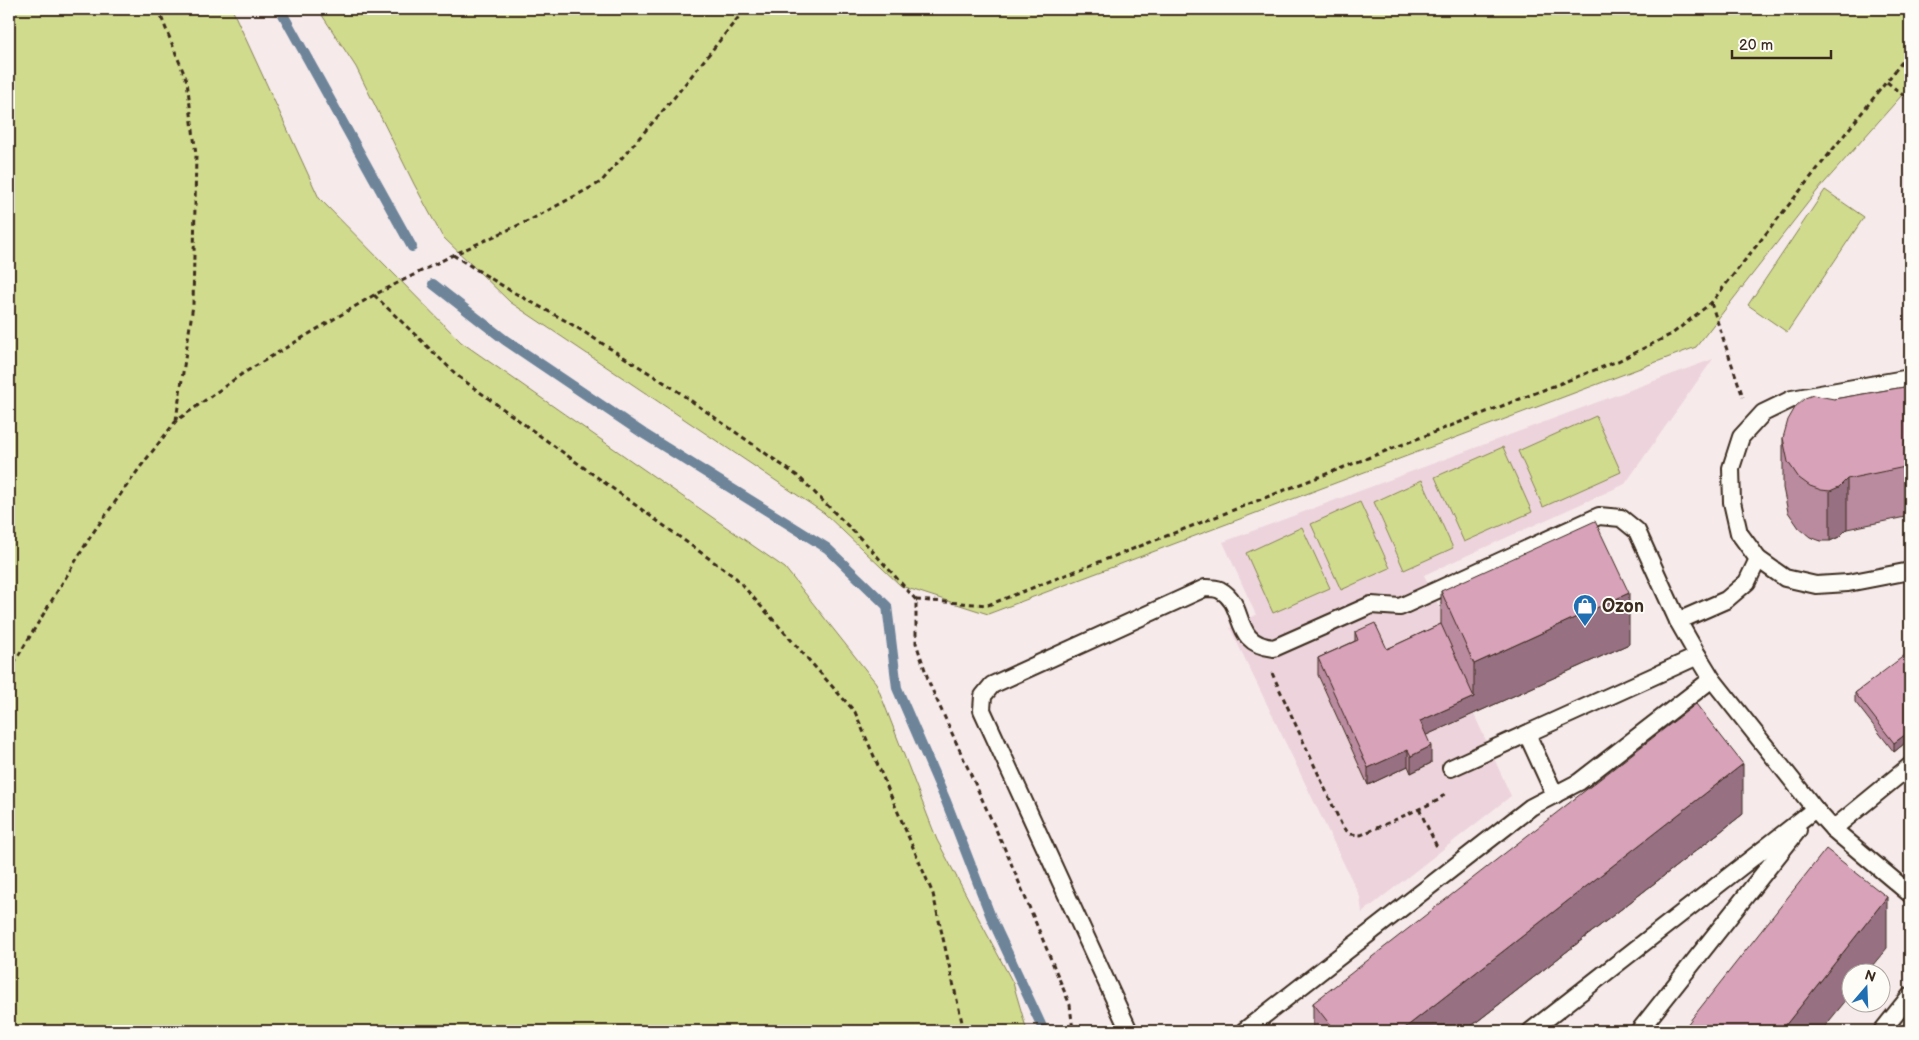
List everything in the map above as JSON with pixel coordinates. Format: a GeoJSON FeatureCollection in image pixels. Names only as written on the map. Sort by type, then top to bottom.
{"type":"FeatureCollection","features":[{"type":"Feature","properties":{"kind":"lane"},"geometry":{"type":"LineString","coordinates":[[1910,378],[1792,399],[1763,413],[1741,437],[1731,468],[1732,502],[1739,533],[1758,559],[1785,578],[1816,585],[1848,583],[1910,572]]}},
{"type":"Feature","properties":{"kind":"lane"},"geometry":{"type":"LineString","coordinates":[[1129,1031],[982,710],[983,696],[992,685],[1205,588],[1219,589],[1230,597],[1249,639],[1260,647],[1274,648],[1371,605],[1400,607],[1600,516],[1621,518],[1637,531],[1678,621],[1712,679],[1815,809],[1833,829],[1910,894]]}},
{"type":"Feature","properties":{"kind":"lane"},"geometry":{"type":"LineString","coordinates":[[1678,621],[1726,600],[1747,582],[1758,559]]}},
{"type":"Feature","properties":{"kind":"lane"},"geometry":{"type":"LineString","coordinates":[[1451,768],[1698,656]]}},
{"type":"Feature","properties":{"kind":"lane"},"geometry":{"type":"LineString","coordinates":[[1244,1031],[1531,808],[1579,782],[1712,679]]}},
{"type":"Feature","properties":{"kind":"lane"},"geometry":{"type":"LineString","coordinates":[[1527,734],[1555,795]]}},
{"type":"Feature","properties":{"kind":"lane"},"geometry":{"type":"LineString","coordinates":[[1833,829],[1910,766]]}},
{"type":"Feature","properties":{"kind":"lane"},"geometry":{"type":"LineString","coordinates":[[1530,1031],[1815,809]]}},
{"type":"Feature","properties":{"kind":"lane"},"geometry":{"type":"LineString","coordinates":[[1639,1031],[1815,809]]}},
{"type":"Feature","properties":{"kind":"lane"},"geometry":{"type":"LineString","coordinates":[[1882,1031],[1910,996]]}},
{"type":"Feature","properties":{"kind":"path"},"geometry":{"type":"LineString","coordinates":[[158,9],[187,81],[196,155],[193,305],[176,421]]}},
{"type":"Feature","properties":{"kind":"path"},"geometry":{"type":"LineString","coordinates":[[9,671],[92,534],[176,421],[242,374],[374,295],[532,219],[602,182],[673,99],[745,9]]}},
{"type":"Feature","properties":{"kind":"path"},"geometry":{"type":"LineString","coordinates":[[916,600],[988,605],[1618,361],[1672,334],[1711,303],[1910,52]]}},
{"type":"Feature","properties":{"kind":"path"},"geometry":{"type":"LineString","coordinates":[[1887,82],[1910,101]]}},
{"type":"Feature","properties":{"kind":"path"},"geometry":{"type":"LineString","coordinates":[[453,256],[568,322],[673,388],[799,477],[869,547],[916,600],[916,643],[930,685],[1008,856],[1070,1005],[1073,1031]]}},
{"type":"Feature","properties":{"kind":"path"},"geometry":{"type":"LineString","coordinates":[[374,295],[460,377],[736,578],[855,712],[932,894],[964,1031]]}},
{"type":"Feature","properties":{"kind":"path"},"geometry":{"type":"LineString","coordinates":[[1711,303],[1753,424]]}},
{"type":"Feature","properties":{"kind":"path"},"geometry":{"type":"LineString","coordinates":[[1260,647],[1342,828],[1351,834],[1361,835],[1439,800],[1448,791],[1452,780],[1451,768]]}},
{"type":"Feature","properties":{"kind":"path"},"geometry":{"type":"LineString","coordinates":[[1419,808],[1439,852]]}},
{"type":"Feature","properties":{"kind":"shaded area"},"geometry":{"type":"Polygon","coordinates":[[[1713,359],[1625,484],[1424,575],[1445,620],[1441,641],[1511,796],[1362,913],[1360,897],[1230,628],[1256,615],[1223,542],[1713,359]]]}},
{"type":"Feature","properties":{"kind":"green space"},"geometry":{"type":"Polygon","coordinates":[[[9,9],[232,9],[319,198],[461,342],[785,568],[876,683],[937,840],[1013,983],[1027,1031],[9,1031],[9,9]]]}},
{"type":"Feature","properties":{"kind":"green space"},"geometry":{"type":"Polygon","coordinates":[[[318,9],[1910,9],[1910,86],[1817,191],[1696,347],[988,614],[901,586],[824,513],[510,302],[442,236],[356,67],[318,9]]]}},
{"type":"Feature","properties":{"kind":"green space"},"geometry":{"type":"Polygon","coordinates":[[[1825,190],[1864,217],[1787,332],[1748,305],[1825,190]]]}},
{"type":"Feature","properties":{"kind":"green space"},"geometry":{"type":"Polygon","coordinates":[[[1596,416],[1621,472],[1543,507],[1518,451],[1596,416]]]}},
{"type":"Feature","properties":{"kind":"green space"},"geometry":{"type":"Polygon","coordinates":[[[1503,447],[1532,512],[1464,542],[1435,477],[1503,447]]]}},
{"type":"Feature","properties":{"kind":"green space"},"geometry":{"type":"Polygon","coordinates":[[[1422,480],[1453,548],[1404,570],[1374,502],[1422,480]]]}},
{"type":"Feature","properties":{"kind":"green space"},"geometry":{"type":"Polygon","coordinates":[[[1360,502],[1390,568],[1341,590],[1311,524],[1360,502]]]}},
{"type":"Feature","properties":{"kind":"green space"},"geometry":{"type":"Polygon","coordinates":[[[1302,527],[1330,588],[1273,613],[1246,553],[1302,527]]]}},
{"type":"Feature","properties":{"kind":"building"},"geometry":{"type":"Polygon","coordinates":[[[1910,386],[1910,466],[1847,479],[1839,487],[1830,491],[1810,486],[1799,478],[1788,462],[1783,438],[1788,420],[1796,406],[1805,398],[1813,395],[1834,399],[1910,386]]]}},
{"type":"Feature","properties":{"kind":"building"},"geometry":{"type":"Polygon","coordinates":[[[1595,521],[1629,593],[1474,664],[1441,591],[1595,521]]]}},
{"type":"Feature","properties":{"kind":"building"},"geometry":{"type":"Polygon","coordinates":[[[1375,623],[1387,649],[1441,624],[1474,697],[1420,721],[1431,746],[1411,756],[1408,750],[1368,768],[1318,658],[1358,640],[1355,632],[1375,623]]]}},
{"type":"Feature","properties":{"kind":"building"},"geometry":{"type":"Polygon","coordinates":[[[1909,652],[1910,731],[1894,743],[1855,693],[1909,652]]]}},
{"type":"Feature","properties":{"kind":"building"},"geometry":{"type":"Polygon","coordinates":[[[1696,704],[1743,764],[1401,1031],[1335,1031],[1313,1003],[1696,704]]]}},
{"type":"Feature","properties":{"kind":"building"},"geometry":{"type":"Polygon","coordinates":[[[1826,849],[1887,897],[1781,1031],[1682,1031],[1826,849]]]}},
{"type":"Feature","properties":{"kind":"waterway"},"geometry":{"type":"LineString","coordinates":[[280,9],[412,247]]}},
{"type":"Feature","properties":{"kind":"waterway"},"geometry":{"type":"LineString","coordinates":[[433,284],[505,340],[644,434],[827,548],[887,606],[897,688],[946,801],[991,917],[1044,1031]]}},
{"type":"Feature","properties":{"kind":"place","name":"Ozon"},"geometry":{"type":"Point","coordinates":[1585,627]}}]}
